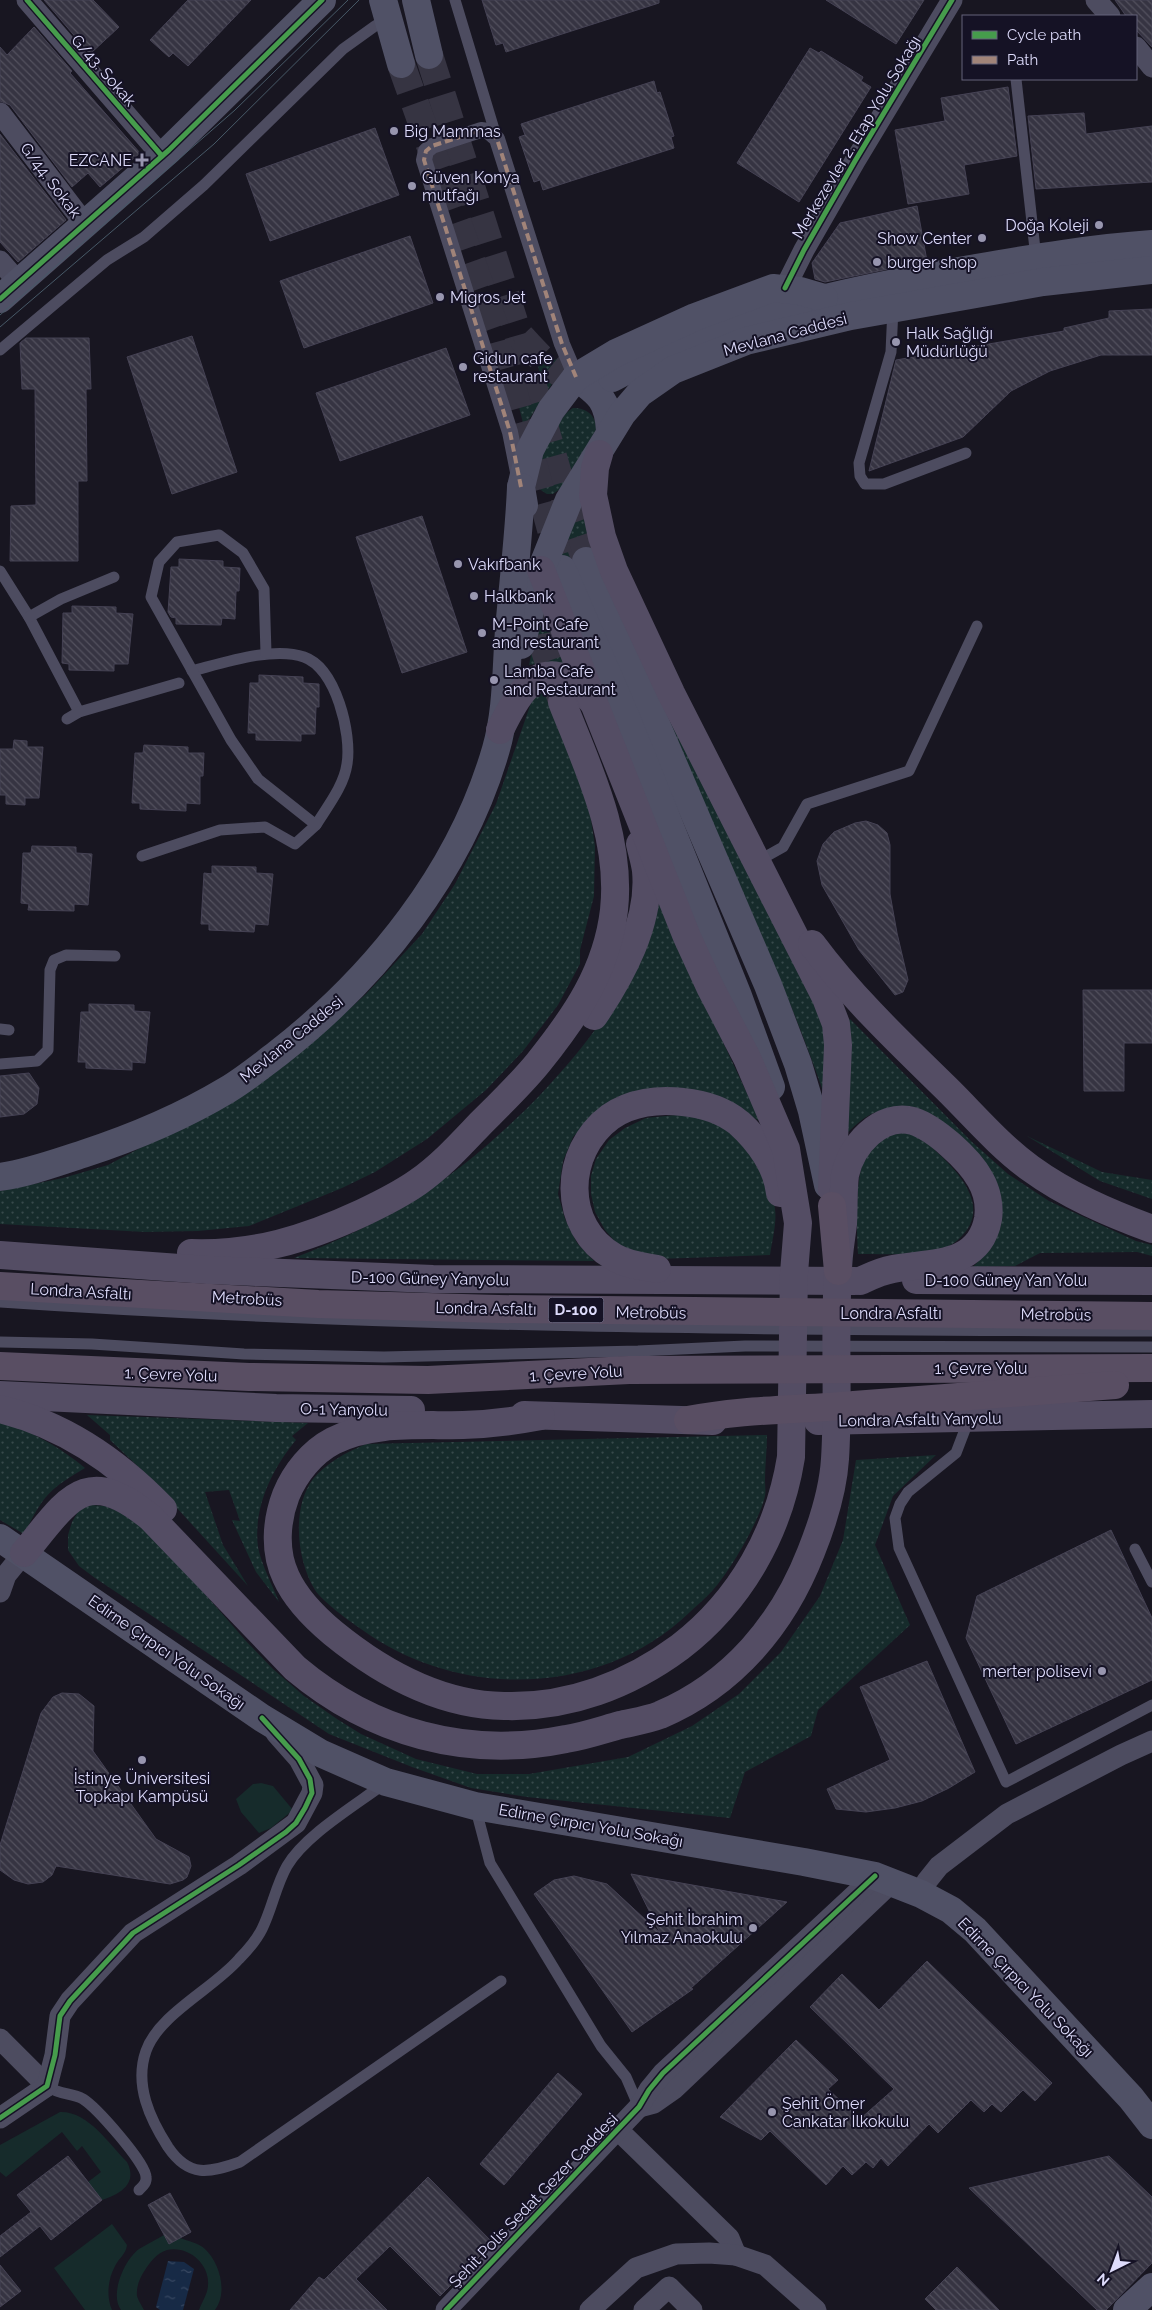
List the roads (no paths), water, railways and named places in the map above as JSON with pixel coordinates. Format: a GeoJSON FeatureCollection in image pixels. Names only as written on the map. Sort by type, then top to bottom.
{"type":"FeatureCollection","features":[{"type":"Feature","properties":{"kind":"highway"},"geometry":{"type":"LineString","coordinates":[[832,1206],[849,1276]]}},
{"type":"Feature","properties":{"kind":"highway","name":"Londra Asfaltı"},"geometry":{"type":"LineString","coordinates":[[0,1286],[318,1304],[498,1309],[1152,1316]]}},
{"type":"Feature","properties":{"kind":"highway","name":"1. Çevre Yolu"},"geometry":{"type":"LineString","coordinates":[[0,1366],[249,1378],[419,1380],[629,1370],[1152,1368]]}},
{"type":"Feature","properties":{"kind":"highway"},"geometry":{"type":"LineString","coordinates":[[688,1420],[723,1413],[1152,1382]]}},
{"type":"Feature","properties":{"kind":"main road"},"geometry":{"type":"LineString","coordinates":[[10,291],[162,156],[322,0]]}},
{"type":"Feature","properties":{"kind":"main road"},"geometry":{"type":"LineString","coordinates":[[416,0],[429,55]]}},
{"type":"Feature","properties":{"kind":"main road"},"geometry":{"type":"LineString","coordinates":[[385,10],[401,64]]}},
{"type":"Feature","properties":{"kind":"main road","name":"Mevlana Caddesi"},"geometry":{"type":"LineString","coordinates":[[612,378],[681,343],[741,322],[825,298],[1036,258],[1152,244]]}},
{"type":"Feature","properties":{"kind":"main road","name":"Mevlana Caddesi"},"geometry":{"type":"LineString","coordinates":[[505,695],[523,641],[563,566],[568,500],[605,442],[640,393],[673,370],[746,341],[803,326],[1043,282],[1152,270]]}},
{"type":"Feature","properties":{"kind":"main road"},"geometry":{"type":"LineString","coordinates":[[825,298],[785,288],[773,288],[695,317],[616,353],[576,377],[603,398],[609,412],[605,442],[595,468],[593,494],[602,537],[614,571],[671,693],[778,899],[826,998],[836,1024],[838,1045],[832,1150],[832,1206]]}},
{"type":"Feature","properties":{"kind":"main road","name":"Mevlana Caddesi"},"geometry":{"type":"LineString","coordinates":[[0,1177],[20,1174],[120,1142],[190,1110],[228,1090],[306,1032],[340,1002],[364,977],[394,939],[442,870],[465,828],[487,776],[500,730],[505,695],[520,487],[525,462],[550,410],[576,377]]}},
{"type":"Feature","properties":{"kind":"main road"},"geometry":{"type":"LineString","coordinates":[[520,487],[530,498],[542,505],[560,504],[568,500]]}},
{"type":"Feature","properties":{"kind":"main road"},"geometry":{"type":"LineString","coordinates":[[520,487],[529,529],[563,566],[768,986],[798,1064],[812,1111],[832,1206]]}},
{"type":"Feature","properties":{"kind":"main road"},"geometry":{"type":"LineString","coordinates":[[563,566],[594,703],[687,937],[710,986],[748,1058],[786,1149]]}},
{"type":"Feature","properties":{"kind":"main road"},"geometry":{"type":"LineString","coordinates":[[541,1416],[507,1422],[376,1428],[342,1437],[312,1456],[289,1488],[282,1506],[278,1529],[279,1553],[286,1577],[303,1604],[325,1626],[354,1650],[388,1673],[428,1691],[478,1705],[506,1707],[557,1703],[593,1693],[622,1681],[665,1657],[696,1635],[720,1611],[742,1582],[767,1540],[787,1482],[791,1457],[794,1273],[798,1223],[786,1149],[766,1070],[738,996],[563,566]]}},
{"type":"Feature","properties":{"kind":"main road"},"geometry":{"type":"LineString","coordinates":[[500,730],[526,686],[545,676],[556,675],[565,678],[594,703]]}},
{"type":"Feature","properties":{"kind":"main road"},"geometry":{"type":"LineString","coordinates":[[443,1163],[520,1085],[563,1030],[592,986],[609,941],[614,908],[614,877],[603,808],[562,702]]}},
{"type":"Feature","properties":{"kind":"main road"},"geometry":{"type":"LineString","coordinates":[[0,1253],[117,1250],[200,1253],[243,1251],[285,1244],[337,1224],[384,1202],[460,1153],[497,1125],[560,1060],[584,1030],[606,999],[632,949],[644,898],[646,871],[637,830],[616,756]]}},
{"type":"Feature","properties":{"kind":"main road"},"geometry":{"type":"LineString","coordinates":[[778,899],[842,980],[915,1059],[998,1141],[1029,1168],[1058,1186],[1090,1204],[1152,1229]]}},
{"type":"Feature","properties":{"kind":"main road"},"geometry":{"type":"LineString","coordinates":[[707,1280],[629,1264],[613,1257],[595,1243],[580,1222],[574,1192],[576,1164],[583,1149],[610,1117],[631,1107],[660,1100],[692,1103],[716,1109],[748,1131],[769,1159],[779,1185],[786,1240],[794,1273]]}},
{"type":"Feature","properties":{"kind":"main road"},"geometry":{"type":"LineString","coordinates":[[24,1553],[69,1500],[84,1492],[101,1490],[113,1492],[133,1503],[151,1518],[284,1657],[318,1687],[343,1704],[375,1719],[403,1730],[462,1744],[501,1746],[536,1745],[580,1737],[656,1716],[677,1706],[722,1678],[752,1650],[781,1613],[805,1568],[826,1508],[835,1459],[849,1276],[846,1175],[852,1154],[863,1140],[885,1123],[899,1119],[915,1122],[941,1138],[972,1167],[981,1180],[987,1196],[989,1214],[985,1232],[972,1248],[953,1260],[941,1264],[894,1268],[877,1273],[849,1276]]}},
{"type":"Feature","properties":{"kind":"main road","name":"D-100 Güney Yanyolu"},"geometry":{"type":"LineString","coordinates":[[0,1253],[207,1270],[433,1279],[707,1280],[849,1276]]}},
{"type":"Feature","properties":{"kind":"main road","name":"D-100 Güney Yan Yolu"},"geometry":{"type":"LineString","coordinates":[[849,1276],[1152,1281]]}},
{"type":"Feature","properties":{"kind":"main road","name":"O-1 Yanyolu"},"geometry":{"type":"LineString","coordinates":[[0,1395],[257,1407],[423,1410],[541,1416],[688,1420]]}},
{"type":"Feature","properties":{"kind":"main road"},"geometry":{"type":"LineString","coordinates":[[0,1409],[21,1414],[56,1427],[92,1448],[119,1467],[148,1493],[211,1566],[243,1613]]}},
{"type":"Feature","properties":{"kind":"main road","name":"Londra Asfaltı Yanyolu"},"geometry":{"type":"LineString","coordinates":[[688,1420],[857,1422],[1152,1414]]}},
{"type":"Feature","properties":{"kind":"main road","name":"Edirne Çırpıcı Yolu Sokağı"},"geometry":{"type":"LineString","coordinates":[[0,1538],[262,1718],[320,1753],[386,1782],[475,1806],[884,1879],[922,1894],[951,1910],[975,1930],[1149,2118]]}},
{"type":"Feature","properties":{"kind":"main road"},"geometry":{"type":"LineString","coordinates":[[1127,2310],[1152,2287]]}},
{"type":"Feature","properties":{"kind":"street","name":"G/43. Sokak"},"geometry":{"type":"LineString","coordinates":[[27,0],[162,156]]}},
{"type":"Feature","properties":{"kind":"street","name":"Merkezevler 2. Etap Yolu Sokağı"},"geometry":{"type":"LineString","coordinates":[[785,288],[804,250],[846,177],[952,0]]}},
{"type":"Feature","properties":{"kind":"street"},"geometry":{"type":"LineString","coordinates":[[1096,0],[1109,15]]}},
{"type":"Feature","properties":{"kind":"street"},"geometry":{"type":"LineString","coordinates":[[1137,48],[1152,67]]}},
{"type":"Feature","properties":{"kind":"street","name":"G/44. Sokak"},"geometry":{"type":"LineString","coordinates":[[0,113],[85,224]]}},
{"type":"Feature","properties":{"kind":"street"},"geometry":{"type":"LineString","coordinates":[[520,487],[510,432],[424,160],[426,152],[432,146],[481,130],[488,131],[497,139],[562,344],[576,377]]}},
{"type":"Feature","properties":{"kind":"street"},"geometry":{"type":"LineString","coordinates":[[0,261],[10,291]]}},
{"type":"Feature","properties":{"kind":"street"},"geometry":{"type":"LineString","coordinates":[[0,1592],[6,1575],[24,1553]]}},
{"type":"Feature","properties":{"kind":"street"},"geometry":{"type":"LineString","coordinates":[[0,2118],[47,2086],[55,2055],[60,2016],[70,2001],[133,1933],[239,1865],[296,1823],[312,1793],[310,1779],[299,1758],[262,1718]]}},
{"type":"Feature","properties":{"kind":"street"},"geometry":{"type":"LineString","coordinates":[[922,1894],[928,1881],[940,1866],[1007,1814],[1152,1741]]}},
{"type":"Feature","properties":{"kind":"street"},"geometry":{"type":"LineString","coordinates":[[639,2107],[654,2103],[674,2089],[884,1879]]}},
{"type":"Feature","properties":{"kind":"street"},"geometry":{"type":"LineString","coordinates":[[0,2039],[47,2086]]}},
{"type":"Feature","properties":{"kind":"street","name":"Şehit Polis Sedat Gezer Caddesi"},"geometry":{"type":"LineString","coordinates":[[446,2310],[639,2107]]}},
{"type":"Feature","properties":{"kind":"street"},"geometry":{"type":"LineString","coordinates":[[617,2129],[729,2238],[736,2255]]}},
{"type":"Feature","properties":{"kind":"street"},"geometry":{"type":"LineString","coordinates":[[590,2310],[636,2268],[676,2254],[736,2255],[765,2265],[816,2310]]}},
{"type":"Feature","properties":{"kind":"street"},"geometry":{"type":"LineString","coordinates":[[644,2310],[668,2287],[692,2310]]}},
{"type":"Feature","properties":{"kind":"lane"},"geometry":{"type":"LineString","coordinates":[[455,0],[497,139]]}},
{"type":"Feature","properties":{"kind":"lane"},"geometry":{"type":"LineString","coordinates":[[0,350],[107,260],[144,237],[204,185],[343,49],[375,26],[385,10]]}},
{"type":"Feature","properties":{"kind":"lane"},"geometry":{"type":"LineString","coordinates":[[1016,80],[1036,258]]}},
{"type":"Feature","properties":{"kind":"lane"},"geometry":{"type":"LineString","coordinates":[[893,308],[891,352],[859,463],[862,480],[865,484],[884,484],[966,453]]}},
{"type":"Feature","properties":{"kind":"lane"},"geometry":{"type":"LineString","coordinates":[[266,653],[264,589],[243,553],[219,535],[177,542],[159,562],[151,597],[231,740],[258,778],[316,825]]}},
{"type":"Feature","properties":{"kind":"lane"},"geometry":{"type":"LineString","coordinates":[[0,571],[29,617],[79,712]]}},
{"type":"Feature","properties":{"kind":"lane"},"geometry":{"type":"LineString","coordinates":[[29,617],[62,599],[114,577]]}},
{"type":"Feature","properties":{"kind":"lane"},"geometry":{"type":"LineString","coordinates":[[758,861],[783,848],[807,804],[909,771],[977,626]]}},
{"type":"Feature","properties":{"kind":"lane"},"geometry":{"type":"LineString","coordinates":[[142,856],[220,830],[265,827],[295,844],[316,825],[336,794],[348,765],[346,724],[328,675],[305,657],[266,653],[192,671]]}},
{"type":"Feature","properties":{"kind":"lane"},"geometry":{"type":"LineString","coordinates":[[67,719],[79,712],[179,683]]}},
{"type":"Feature","properties":{"kind":"lane"},"geometry":{"type":"LineString","coordinates":[[0,1064],[37,1061],[48,1050],[50,970],[54,960],[66,955],[115,956]]}},
{"type":"Feature","properties":{"kind":"lane","name":"Metrobüs"},"geometry":{"type":"LineString","coordinates":[[0,1302],[383,1321],[664,1329],[1152,1331]]}},
{"type":"Feature","properties":{"kind":"lane"},"geometry":{"type":"LineString","coordinates":[[0,1342],[92,1344],[244,1354],[384,1357],[638,1351],[745,1346],[1152,1347]]}},
{"type":"Feature","properties":{"kind":"lane"},"geometry":{"type":"LineString","coordinates":[[969,1419],[956,1452],[908,1492],[900,1504],[895,1518],[899,1548],[1006,1782],[1152,1705]]}},
{"type":"Feature","properties":{"kind":"lane"},"geometry":{"type":"LineString","coordinates":[[1135,1549],[1152,1582]]}},
{"type":"Feature","properties":{"kind":"lane"},"geometry":{"type":"LineString","coordinates":[[386,1782],[301,1846],[287,1866],[261,1931],[238,1960],[157,2030],[146,2051],[141,2079],[153,2123],[176,2158],[189,2168],[216,2171],[240,2162],[501,1981]]}},
{"type":"Feature","properties":{"kind":"lane"},"geometry":{"type":"LineString","coordinates":[[475,1806],[490,1863],[601,2046],[626,2077],[639,2107]]}},
{"type":"Feature","properties":{"kind":"lane"},"geometry":{"type":"LineString","coordinates":[[47,2086],[60,2094],[84,2100],[119,2136],[143,2165],[146,2178],[145,2184],[139,2190]]}},
{"type":"Feature","properties":{"kind":"water"},"geometry":{"type":"Polygon","coordinates":[[[168,2261],[184,2262],[194,2269],[183,2310],[160,2310],[156,2307],[168,2261]]]}},
{"type":"Feature","properties":{"kind":"tunnel"},"geometry":{"type":"LineString","coordinates":[[429,55],[518,334],[570,516],[586,561]]}},
{"type":"Feature","properties":{"kind":"tunnel"},"geometry":{"type":"LineString","coordinates":[[401,64],[499,339],[558,555]]}},
{"type":"Feature","properties":{"kind":"tunnel"},"geometry":{"type":"LineString","coordinates":[[521,337],[546,362],[562,374],[583,381],[596,382]]}},
{"type":"Feature","properties":{"kind":"tunnel"},"geometry":{"type":"LineString","coordinates":[[532,593],[541,639],[561,698]]}},
{"type":"Feature","properties":{"kind":"tram line"},"geometry":{"type":"LineString","coordinates":[[0,315],[235,110],[348,0]]}},
{"type":"Feature","properties":{"kind":"tram line"},"geometry":{"type":"LineString","coordinates":[[0,327],[214,144],[359,0]]}},
{"type":"Feature","properties":{"kind":"place","name":"Big Mammas"},"geometry":{"type":"Point","coordinates":[394,131]}},
{"type":"Feature","properties":{"kind":"place","name":"EZCANE"},"geometry":{"type":"Point","coordinates":[142,160]}},
{"type":"Feature","properties":{"kind":"place","name":"Güven Konya mutfağı"},"geometry":{"type":"Point","coordinates":[412,186]}},
{"type":"Feature","properties":{"kind":"place","name":"Doğa Koleji"},"geometry":{"type":"Point","coordinates":[1099,225]}},
{"type":"Feature","properties":{"kind":"place","name":"Show Center"},"geometry":{"type":"Point","coordinates":[982,238]}},
{"type":"Feature","properties":{"kind":"place","name":"burger shop"},"geometry":{"type":"Point","coordinates":[877,262]}},
{"type":"Feature","properties":{"kind":"place","name":"Migros Jet"},"geometry":{"type":"Point","coordinates":[440,297]}},
{"type":"Feature","properties":{"kind":"place","name":"Halk Sağlığı Müdürlüğü"},"geometry":{"type":"Point","coordinates":[896,342]}},
{"type":"Feature","properties":{"kind":"place","name":"Gidun cafe restaurant"},"geometry":{"type":"Point","coordinates":[463,367]}},
{"type":"Feature","properties":{"kind":"place","name":"Vakıfbank"},"geometry":{"type":"Point","coordinates":[458,564]}},
{"type":"Feature","properties":{"kind":"place","name":"Halkbank"},"geometry":{"type":"Point","coordinates":[474,596]}},
{"type":"Feature","properties":{"kind":"place","name":"M-Point Cafe and restaurant"},"geometry":{"type":"Point","coordinates":[482,633]}},
{"type":"Feature","properties":{"kind":"place","name":"Lamba Cafe and Restaurant"},"geometry":{"type":"Point","coordinates":[494,680]}},
{"type":"Feature","properties":{"kind":"place","name":"merter polisevi"},"geometry":{"type":"Point","coordinates":[1102,1671]}},
{"type":"Feature","properties":{"kind":"place","name":"İstinye Üniversitesi Topkapı Kampüsü"},"geometry":{"type":"Point","coordinates":[142,1760]}},
{"type":"Feature","properties":{"kind":"place","name":"Şehit İbrahim Yılmaz Anaokulu"},"geometry":{"type":"Point","coordinates":[753,1928]}},
{"type":"Feature","properties":{"kind":"place","name":"Şehit Ömer Cankatar İlkokulu"},"geometry":{"type":"Point","coordinates":[772,2112]}}]}
